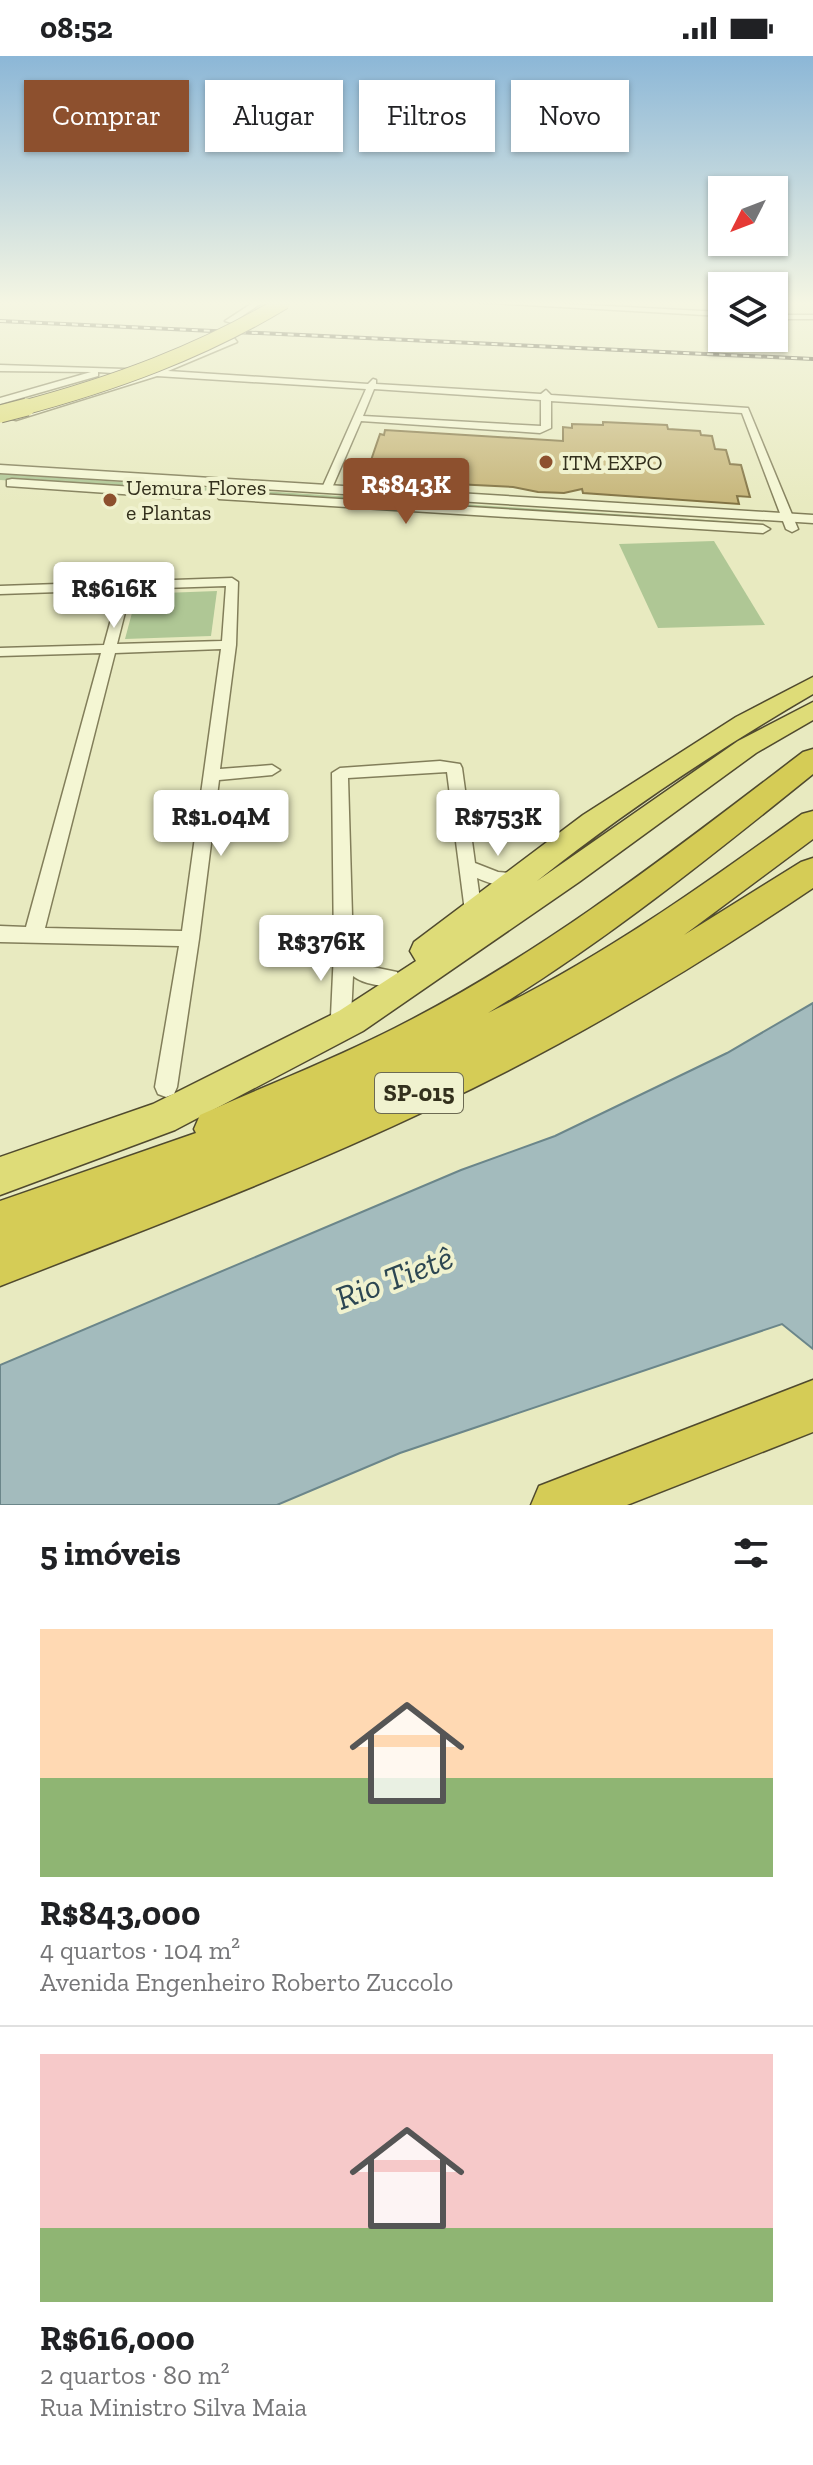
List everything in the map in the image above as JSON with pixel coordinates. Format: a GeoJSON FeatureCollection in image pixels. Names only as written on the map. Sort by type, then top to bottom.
{"type":"FeatureCollection","features":[{"type":"Feature","properties":{"kind":"highway"},"geometry":{"type":"LineString","coordinates":[[0,412],[127,370]]}},
{"type":"Feature","properties":{"kind":"highway"},"geometry":{"type":"LineString","coordinates":[[0,412],[68,395],[143,370]]}},
{"type":"Feature","properties":{"kind":"highway"},"geometry":{"type":"LineString","coordinates":[[333,1026],[390,978],[593,822],[745,723],[813,684]]}},
{"type":"Feature","properties":{"kind":"highway"},"geometry":{"type":"LineString","coordinates":[[0,1176],[162,1118],[274,1063],[333,1026],[376,1006],[747,747],[813,710]]}},
{"type":"Feature","properties":{"kind":"highway","name":"SP-015"},"geometry":{"type":"LineString","coordinates":[[0,1223],[162,1166],[211,1131],[409,1040],[525,972],[668,873],[810,761]]}},
{"type":"Feature","properties":{"kind":"highway"},"geometry":{"type":"LineString","coordinates":[[162,1166],[339,1102],[417,1067],[546,1001],[655,938],[813,822]]}},
{"type":"Feature","properties":{"kind":"highway","name":"SP-015"},"geometry":{"type":"LineString","coordinates":[[0,1263],[235,1173],[370,1117],[571,1017],[691,949],[813,871]]}},
{"type":"Feature","properties":{"kind":"highway"},"geometry":{"type":"LineString","coordinates":[[558,1505],[813,1406]]}},
{"type":"Feature","properties":{"kind":"street"},"geometry":{"type":"LineString","coordinates":[[97,370],[371,385]]}},
{"type":"Feature","properties":{"kind":"street"},"geometry":{"type":"LineString","coordinates":[[0,401],[107,370]]}},
{"type":"Feature","properties":{"kind":"street"},"geometry":{"type":"LineString","coordinates":[[0,421],[165,370]]}},
{"type":"Feature","properties":{"kind":"street"},"geometry":{"type":"LineString","coordinates":[[188,370],[746,412],[788,523]]}},
{"type":"Feature","properties":{"kind":"street"},"geometry":{"type":"LineString","coordinates":[[80,379],[105,381],[112,388]]}},
{"type":"Feature","properties":{"kind":"street"},"geometry":{"type":"LineString","coordinates":[[327,488],[371,385]]}},
{"type":"Feature","properties":{"kind":"street"},"geometry":{"type":"LineString","coordinates":[[356,418],[532,430],[546,428],[546,397]]}},
{"type":"Feature","properties":{"kind":"street"},"geometry":{"type":"LineString","coordinates":[[0,469],[327,488],[452,503],[757,529],[813,519]]}},
{"type":"Feature","properties":{"kind":"street"},"geometry":{"type":"LineString","coordinates":[[35,484],[53,479],[54,475],[47,471]]}},
{"type":"Feature","properties":{"kind":"street"},"geometry":{"type":"LineString","coordinates":[[0,482],[239,497],[747,515],[813,529]]}},
{"type":"Feature","properties":{"kind":"street"},"geometry":{"type":"LineString","coordinates":[[239,497],[234,491],[247,484]]}},
{"type":"Feature","properties":{"kind":"street"},"geometry":{"type":"LineString","coordinates":[[747,515],[760,524],[757,529]]}},
{"type":"Feature","properties":{"kind":"street"},"geometry":{"type":"LineString","coordinates":[[0,590],[232,582],[229,645],[190,939],[166,1087]]}},
{"type":"Feature","properties":{"kind":"street"},"geometry":{"type":"LineString","coordinates":[[33,936],[126,586]]}},
{"type":"Feature","properties":{"kind":"street"},"geometry":{"type":"LineString","coordinates":[[0,652],[229,645]]}},
{"type":"Feature","properties":{"kind":"street"},"geometry":{"type":"LineString","coordinates":[[333,1026],[344,952],[339,774],[451,766],[455,770],[473,914]]}},
{"type":"Feature","properties":{"kind":"street"},"geometry":{"type":"LineString","coordinates":[[211,775],[272,770]]}},
{"type":"Feature","properties":{"kind":"street"},"geometry":{"type":"LineString","coordinates":[[469,868],[497,879],[519,879]]}},
{"type":"Feature","properties":{"kind":"street"},"geometry":{"type":"LineString","coordinates":[[0,934],[190,939]]}},
{"type":"Feature","properties":{"kind":"street"},"geometry":{"type":"LineString","coordinates":[[344,952],[362,973],[390,978]]}},
{"type":"Feature","properties":{"kind":"green space"},"geometry":{"type":"Polygon","coordinates":[[[0,474],[752,523],[753,528],[0,480],[0,474]]]}},
{"type":"Feature","properties":{"kind":"green space"},"geometry":{"type":"Polygon","coordinates":[[[714,541],[765,625],[658,628],[619,544],[714,541]]]}},
{"type":"Feature","properties":{"kind":"green space"},"geometry":{"type":"Polygon","coordinates":[[[217,591],[211,636],[125,639],[137,594],[217,591]]]}},
{"type":"Feature","properties":{"kind":"water","name":"Rio Tietê"},"geometry":{"type":"Polygon","coordinates":[[[813,1003],[813,1349],[782,1324],[400,1453],[277,1505],[0,1505],[0,1365],[461,1170],[555,1136],[727,1053],[813,1003]]]}},
{"type":"Feature","properties":{"kind":"building","name":"ITM EXPO"},"geometry":{"type":"Polygon","coordinates":[[[603,422],[667,425],[668,429],[700,431],[701,435],[712,436],[715,449],[726,450],[730,464],[741,465],[750,497],[737,496],[739,504],[583,493],[582,489],[564,493],[538,492],[513,487],[375,480],[378,473],[367,472],[380,434],[384,435],[385,430],[563,441],[563,427],[572,428],[572,424],[603,425],[603,422]]]}},
{"type":"Feature","properties":{"kind":"place","name":"ITM EXPO"},"geometry":{"type":"Point","coordinates":[546,462]}},
{"type":"Feature","properties":{"kind":"place","name":"Uemura Flores e Plantas"},"geometry":{"type":"Point","coordinates":[110,500]}}]}
